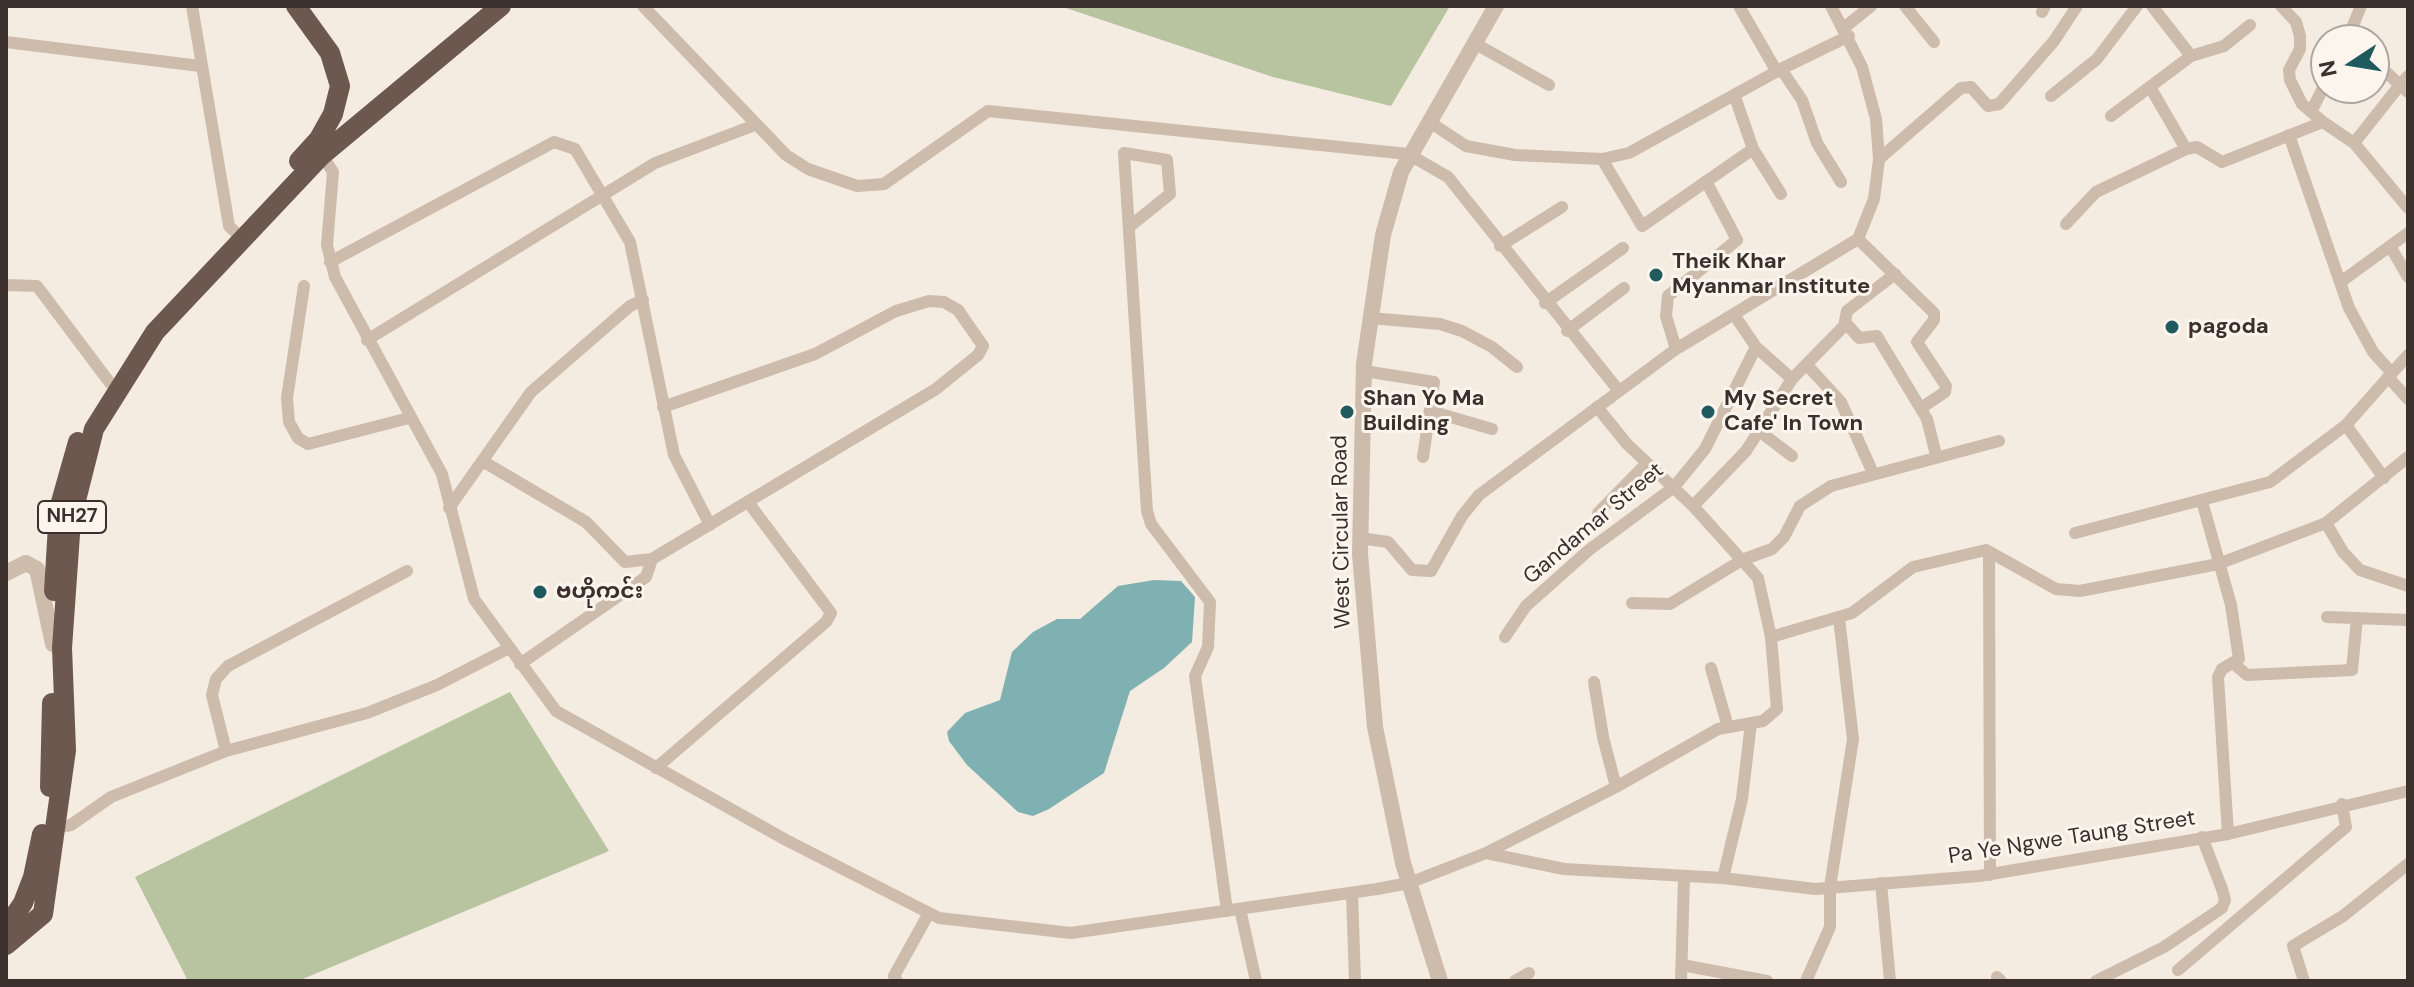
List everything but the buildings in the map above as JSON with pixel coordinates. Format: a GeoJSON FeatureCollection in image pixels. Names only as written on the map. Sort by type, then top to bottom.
{"type":"FeatureCollection","features":[{"type":"Feature","properties":{"kind":"highway"},"geometry":{"type":"LineString","coordinates":[[296,6],[330,53],[340,86],[354,99],[378,106]]}},
{"type":"Feature","properties":{"kind":"highway","name":"NH27"},"geometry":{"type":"LineString","coordinates":[[6,945],[43,914],[66,750],[62,648],[71,520],[94,429],[155,332],[322,155],[501,6]]}},
{"type":"Feature","properties":{"kind":"highway","name":"NH27"},"geometry":{"type":"LineString","coordinates":[[6,928],[23,903],[33,877],[49,794],[54,564],[59,509],[85,420],[137,339],[319,139],[333,114],[340,86]]}},
{"type":"Feature","properties":{"kind":"street"},"geometry":{"type":"LineString","coordinates":[[192,6],[200,66],[222,172],[229,237]]}},
{"type":"Feature","properties":{"kind":"street"},"geometry":{"type":"LineString","coordinates":[[643,6],[786,155],[808,169],[870,187],[884,184],[901,174],[988,111],[1408,154],[1448,177],[1567,331],[1619,391]]}},
{"type":"Feature","properties":{"kind":"street","name":"West Circular Road"},"geometry":{"type":"LineString","coordinates":[[1440,981],[1409,883],[1375,727],[1360,538],[1364,371],[1383,235],[1408,154],[1496,6]]}},
{"type":"Feature","properties":{"kind":"street"},"geometry":{"type":"LineString","coordinates":[[1739,6],[1779,70],[1802,100],[1817,143],[1841,182]]}},
{"type":"Feature","properties":{"kind":"street"},"geometry":{"type":"LineString","coordinates":[[1360,538],[1388,542],[1412,570],[1431,571],[1462,516],[1479,495],[1676,349],[1858,239],[1874,199],[1879,159],[1876,119],[1847,32],[1831,6]]}},
{"type":"Feature","properties":{"kind":"street"},"geometry":{"type":"LineString","coordinates":[[1428,121],[1466,146],[1515,155],[1602,159],[1629,153],[1735,97],[1847,32],[1871,6]]}},
{"type":"Feature","properties":{"kind":"street"},"geometry":{"type":"LineString","coordinates":[[1905,6],[1934,42]]}},
{"type":"Feature","properties":{"kind":"street"},"geometry":{"type":"LineString","coordinates":[[1879,159],[1961,88],[1971,87],[1988,106],[1999,104],[2054,41],[2077,6]]}},
{"type":"Feature","properties":{"kind":"street"},"geometry":{"type":"LineString","coordinates":[[2051,96],[2097,59],[2137,6]]}},
{"type":"Feature","properties":{"kind":"street"},"geometry":{"type":"LineString","coordinates":[[2152,6],[2191,56]]}},
{"type":"Feature","properties":{"kind":"street"},"geometry":{"type":"LineString","coordinates":[[2281,6],[2296,22],[2300,36],[2300,49],[2289,70],[2290,80],[2302,104],[2354,143],[2408,208]]}},
{"type":"Feature","properties":{"kind":"street"},"geometry":{"type":"LineString","coordinates":[[2111,116],[2191,56],[2224,46],[2250,25]]}},
{"type":"Feature","properties":{"kind":"street"},"geometry":{"type":"LineString","coordinates":[[6,42],[200,66]]}},
{"type":"Feature","properties":{"kind":"street"},"geometry":{"type":"LineString","coordinates":[[1474,43],[1549,85]]}},
{"type":"Feature","properties":{"kind":"street"},"geometry":{"type":"LineString","coordinates":[[2354,143],[2405,84]]}},
{"type":"Feature","properties":{"kind":"street"},"geometry":{"type":"LineString","coordinates":[[2150,87],[2186,149]]}},
{"type":"Feature","properties":{"kind":"street"},"geometry":{"type":"LineString","coordinates":[[1735,97],[1753,149],[1781,194]]}},
{"type":"Feature","properties":{"kind":"street"},"geometry":{"type":"LineString","coordinates":[[2311,112],[2315,104]]}},
{"type":"Feature","properties":{"kind":"street"},"geometry":{"type":"LineString","coordinates":[[2066,224],[2096,192],[2186,149],[2197,147],[2222,162],[2323,122]]}},
{"type":"Feature","properties":{"kind":"street"},"geometry":{"type":"LineString","coordinates":[[367,340],[593,204],[600,195],[655,163],[755,125]]}},
{"type":"Feature","properties":{"kind":"street"},"geometry":{"type":"LineString","coordinates":[[2289,135],[2359,328],[2408,399]]}},
{"type":"Feature","properties":{"kind":"street"},"geometry":{"type":"LineString","coordinates":[[330,262],[554,142],[575,149],[630,242],[674,455],[710,525]]}},
{"type":"Feature","properties":{"kind":"street"},"geometry":{"type":"LineString","coordinates":[[1602,159],[1642,226],[1753,149]]}},
{"type":"Feature","properties":{"kind":"street"},"geometry":{"type":"LineString","coordinates":[[1129,227],[1170,194],[1167,160],[1124,153],[1147,511],[1151,524],[1210,602],[1212,627],[1208,647],[1195,676],[1233,910],[1256,981]]}},
{"type":"Feature","properties":{"kind":"street"},"geometry":{"type":"LineString","coordinates":[[322,155],[333,172],[327,245],[330,262],[367,340],[442,474],[474,599],[556,711],[656,768],[939,918],[1071,933],[1409,883],[1486,853],[1616,787],[1718,729],[1763,721],[1777,709],[1771,637],[1762,586],[1693,506],[1646,464],[1597,407]]}},
{"type":"Feature","properties":{"kind":"street"},"geometry":{"type":"LineString","coordinates":[[1676,349],[1666,316],[1668,296],[1737,240],[1706,181]]}},
{"type":"Feature","properties":{"kind":"street"},"geometry":{"type":"LineString","coordinates":[[1500,246],[1562,207]]}},
{"type":"Feature","properties":{"kind":"street"},"geometry":{"type":"LineString","coordinates":[[2342,281],[2408,233]]}},
{"type":"Feature","properties":{"kind":"street"},"geometry":{"type":"LineString","coordinates":[[1858,239],[1935,317],[1917,342],[1946,386],[1945,392],[1921,408]]}},
{"type":"Feature","properties":{"kind":"street"},"geometry":{"type":"LineString","coordinates":[[2390,246],[2408,277]]}},
{"type":"Feature","properties":{"kind":"street"},"geometry":{"type":"LineString","coordinates":[[1545,303],[1623,248]]}},
{"type":"Feature","properties":{"kind":"street"},"geometry":{"type":"LineString","coordinates":[[1693,506],[1740,459],[1792,379],[1846,323],[1850,307],[1895,274]]}},
{"type":"Feature","properties":{"kind":"street"},"geometry":{"type":"LineString","coordinates":[[6,285],[37,286],[110,383]]}},
{"type":"Feature","properties":{"kind":"street"},"geometry":{"type":"LineString","coordinates":[[304,286],[287,398],[289,422],[298,438],[308,444],[409,418]]}},
{"type":"Feature","properties":{"kind":"street"},"geometry":{"type":"LineString","coordinates":[[1567,331],[1624,288]]}},
{"type":"Feature","properties":{"kind":"street"},"geometry":{"type":"LineString","coordinates":[[449,508],[531,392],[630,306],[643,300]]}},
{"type":"Feature","properties":{"kind":"street"},"geometry":{"type":"LineString","coordinates":[[484,462],[586,522],[625,562],[652,559],[936,389],[978,355],[983,346],[958,310],[944,302],[929,301],[896,311],[815,354],[663,407]]}},
{"type":"Feature","properties":{"kind":"street"},"geometry":{"type":"LineString","coordinates":[[1735,316],[1756,347],[1792,379]]}},
{"type":"Feature","properties":{"kind":"street"},"geometry":{"type":"LineString","coordinates":[[1370,318],[1440,324],[1462,331],[1492,347],[1517,367]]}},
{"type":"Feature","properties":{"kind":"street"},"geometry":{"type":"LineString","coordinates":[[1846,323],[1859,338],[1877,336],[1921,408],[1936,455]]}},
{"type":"Feature","properties":{"kind":"street","name":"Gandamar Street"},"geometry":{"type":"LineString","coordinates":[[1505,637],[1526,606],[1589,550],[1674,487],[1705,449],[1756,347]]}},
{"type":"Feature","properties":{"kind":"street"},"geometry":{"type":"LineString","coordinates":[[2075,533],[2270,482],[2346,425],[2408,355]]}},
{"type":"Feature","properties":{"kind":"street"},"geometry":{"type":"LineString","coordinates":[[1807,365],[1841,402],[1873,473]]}},
{"type":"Feature","properties":{"kind":"street"},"geometry":{"type":"LineString","coordinates":[[1364,371],[1434,382],[1423,457]]}},
{"type":"Feature","properties":{"kind":"street"},"geometry":{"type":"LineString","coordinates":[[1430,411],[1492,429]]}},
{"type":"Feature","properties":{"kind":"street"},"geometry":{"type":"LineString","coordinates":[[2346,425],[2384,478]]}},
{"type":"Feature","properties":{"kind":"street"},"geometry":{"type":"LineString","coordinates":[[1759,431],[1792,456]]}},
{"type":"Feature","properties":{"kind":"street"},"geometry":{"type":"LineString","coordinates":[[1632,603],[1670,604],[1742,560],[1779,543],[1796,511],[1810,498],[1831,486],[1936,455],[1999,441]]}},
{"type":"Feature","properties":{"kind":"street"},"geometry":{"type":"LineString","coordinates":[[1771,637],[1852,613],[1913,567],[1986,550],[2056,589],[2080,591],[2218,564],[2326,523],[2408,457]]}},
{"type":"Feature","properties":{"kind":"street"},"geometry":{"type":"LineString","coordinates":[[1598,513],[1646,464]]}},
{"type":"Feature","properties":{"kind":"street"},"geometry":{"type":"LineString","coordinates":[[2397,468],[2408,477]]}},
{"type":"Feature","properties":{"kind":"street"},"geometry":{"type":"LineString","coordinates":[[2202,501],[2239,659],[2222,669],[2218,677],[2228,834]]}},
{"type":"Feature","properties":{"kind":"street"},"geometry":{"type":"LineString","coordinates":[[656,768],[826,622],[831,613],[748,502]]}},
{"type":"Feature","properties":{"kind":"street"},"geometry":{"type":"LineString","coordinates":[[2326,523],[2343,552],[2360,570],[2408,586]]}},
{"type":"Feature","properties":{"kind":"street"},"geometry":{"type":"LineString","coordinates":[[1989,553],[1990,875]]}},
{"type":"Feature","properties":{"kind":"street"},"geometry":{"type":"LineString","coordinates":[[520,664],[646,577],[652,559]]}},
{"type":"Feature","properties":{"kind":"street"},"geometry":{"type":"LineString","coordinates":[[6,573],[26,563],[37,569],[53,644]]}},
{"type":"Feature","properties":{"kind":"street"},"geometry":{"type":"LineString","coordinates":[[226,751],[212,695],[216,679],[228,666],[407,571]]}},
{"type":"Feature","properties":{"kind":"street"},"geometry":{"type":"LineString","coordinates":[[2327,617],[2408,620]]}},
{"type":"Feature","properties":{"kind":"street"},"geometry":{"type":"LineString","coordinates":[[1806,981],[1830,927],[1830,887],[1853,739],[1839,618]]}},
{"type":"Feature","properties":{"kind":"street"},"geometry":{"type":"LineString","coordinates":[[2234,664],[2247,675],[2352,670],[2357,618]]}},
{"type":"Feature","properties":{"kind":"street"},"geometry":{"type":"LineString","coordinates":[[55,828],[71,825],[111,797],[226,751],[367,713],[437,685],[509,648]]}},
{"type":"Feature","properties":{"kind":"street"},"geometry":{"type":"LineString","coordinates":[[1711,668],[1728,727]]}},
{"type":"Feature","properties":{"kind":"street"},"geometry":{"type":"LineString","coordinates":[[1594,682],[1603,737],[1616,787]]}},
{"type":"Feature","properties":{"kind":"street"},"geometry":{"type":"LineString","coordinates":[[1723,878],[1742,799],[1751,723]]}},
{"type":"Feature","properties":{"kind":"street","name":"Pa Ye Ngwe Taung Street"},"geometry":{"type":"LineString","coordinates":[[1486,853],[1564,869],[1723,878],[1815,889],[1990,875],[2228,834],[2342,804],[2408,791]]}},
{"type":"Feature","properties":{"kind":"street"},"geometry":{"type":"LineString","coordinates":[[2178,970],[2346,827],[2342,804]]}},
{"type":"Feature","properties":{"kind":"street"},"geometry":{"type":"LineString","coordinates":[[2096,981],[2164,947],[2222,908],[2225,900],[2222,889],[2202,837]]}},
{"type":"Feature","properties":{"kind":"street"},"geometry":{"type":"LineString","coordinates":[[2304,981],[2293,946],[2343,916],[2406,870]]}},
{"type":"Feature","properties":{"kind":"street"},"geometry":{"type":"LineString","coordinates":[[1681,981],[1684,878]]}},
{"type":"Feature","properties":{"kind":"street"},"geometry":{"type":"LineString","coordinates":[[1881,883],[1890,981]]}},
{"type":"Feature","properties":{"kind":"street"},"geometry":{"type":"LineString","coordinates":[[1352,893],[1355,981]]}},
{"type":"Feature","properties":{"kind":"street"},"geometry":{"type":"LineString","coordinates":[[897,981],[894,976],[929,913]]}},
{"type":"Feature","properties":{"kind":"street"},"geometry":{"type":"LineString","coordinates":[[1682,965],[1767,981]]}},
{"type":"Feature","properties":{"kind":"street"},"geometry":{"type":"LineString","coordinates":[[1515,981],[1529,973]]}},
{"type":"Feature","properties":{"kind":"green space"},"geometry":{"type":"Polygon","coordinates":[[[1060,6],[1450,6],[1391,106],[1273,77],[1060,6]]]}},
{"type":"Feature","properties":{"kind":"green space"},"geometry":{"type":"Polygon","coordinates":[[[510,692],[609,851],[298,981],[188,981],[135,877],[510,692]]]}},
{"type":"Feature","properties":{"kind":"water"},"geometry":{"type":"Polygon","coordinates":[[[1154,580],[1181,581],[1195,597],[1192,642],[1164,668],[1130,691],[1104,773],[1049,809],[1033,816],[1018,812],[967,765],[949,741],[947,732],[965,713],[1000,700],[1012,652],[1033,632],[1057,619],[1080,619],[1118,586],[1154,580]]]}},
{"type":"Feature","properties":{"kind":"place","name":"Theik Khar Myanmar Institute"},"geometry":{"type":"Point","coordinates":[1656,275]}},
{"type":"Feature","properties":{"kind":"place","name":"pagoda"},"geometry":{"type":"Point","coordinates":[2172,327]}},
{"type":"Feature","properties":{"kind":"place","name":"Shan Yo Ma Building"},"geometry":{"type":"Point","coordinates":[1347,412]}},
{"type":"Feature","properties":{"kind":"place","name":"My Secret Cafe' In Town"},"geometry":{"type":"Point","coordinates":[1708,412]}},
{"type":"Feature","properties":{"kind":"place","name":"ဗဟိုကင်း"},"geometry":{"type":"Point","coordinates":[540,592]}}]}
